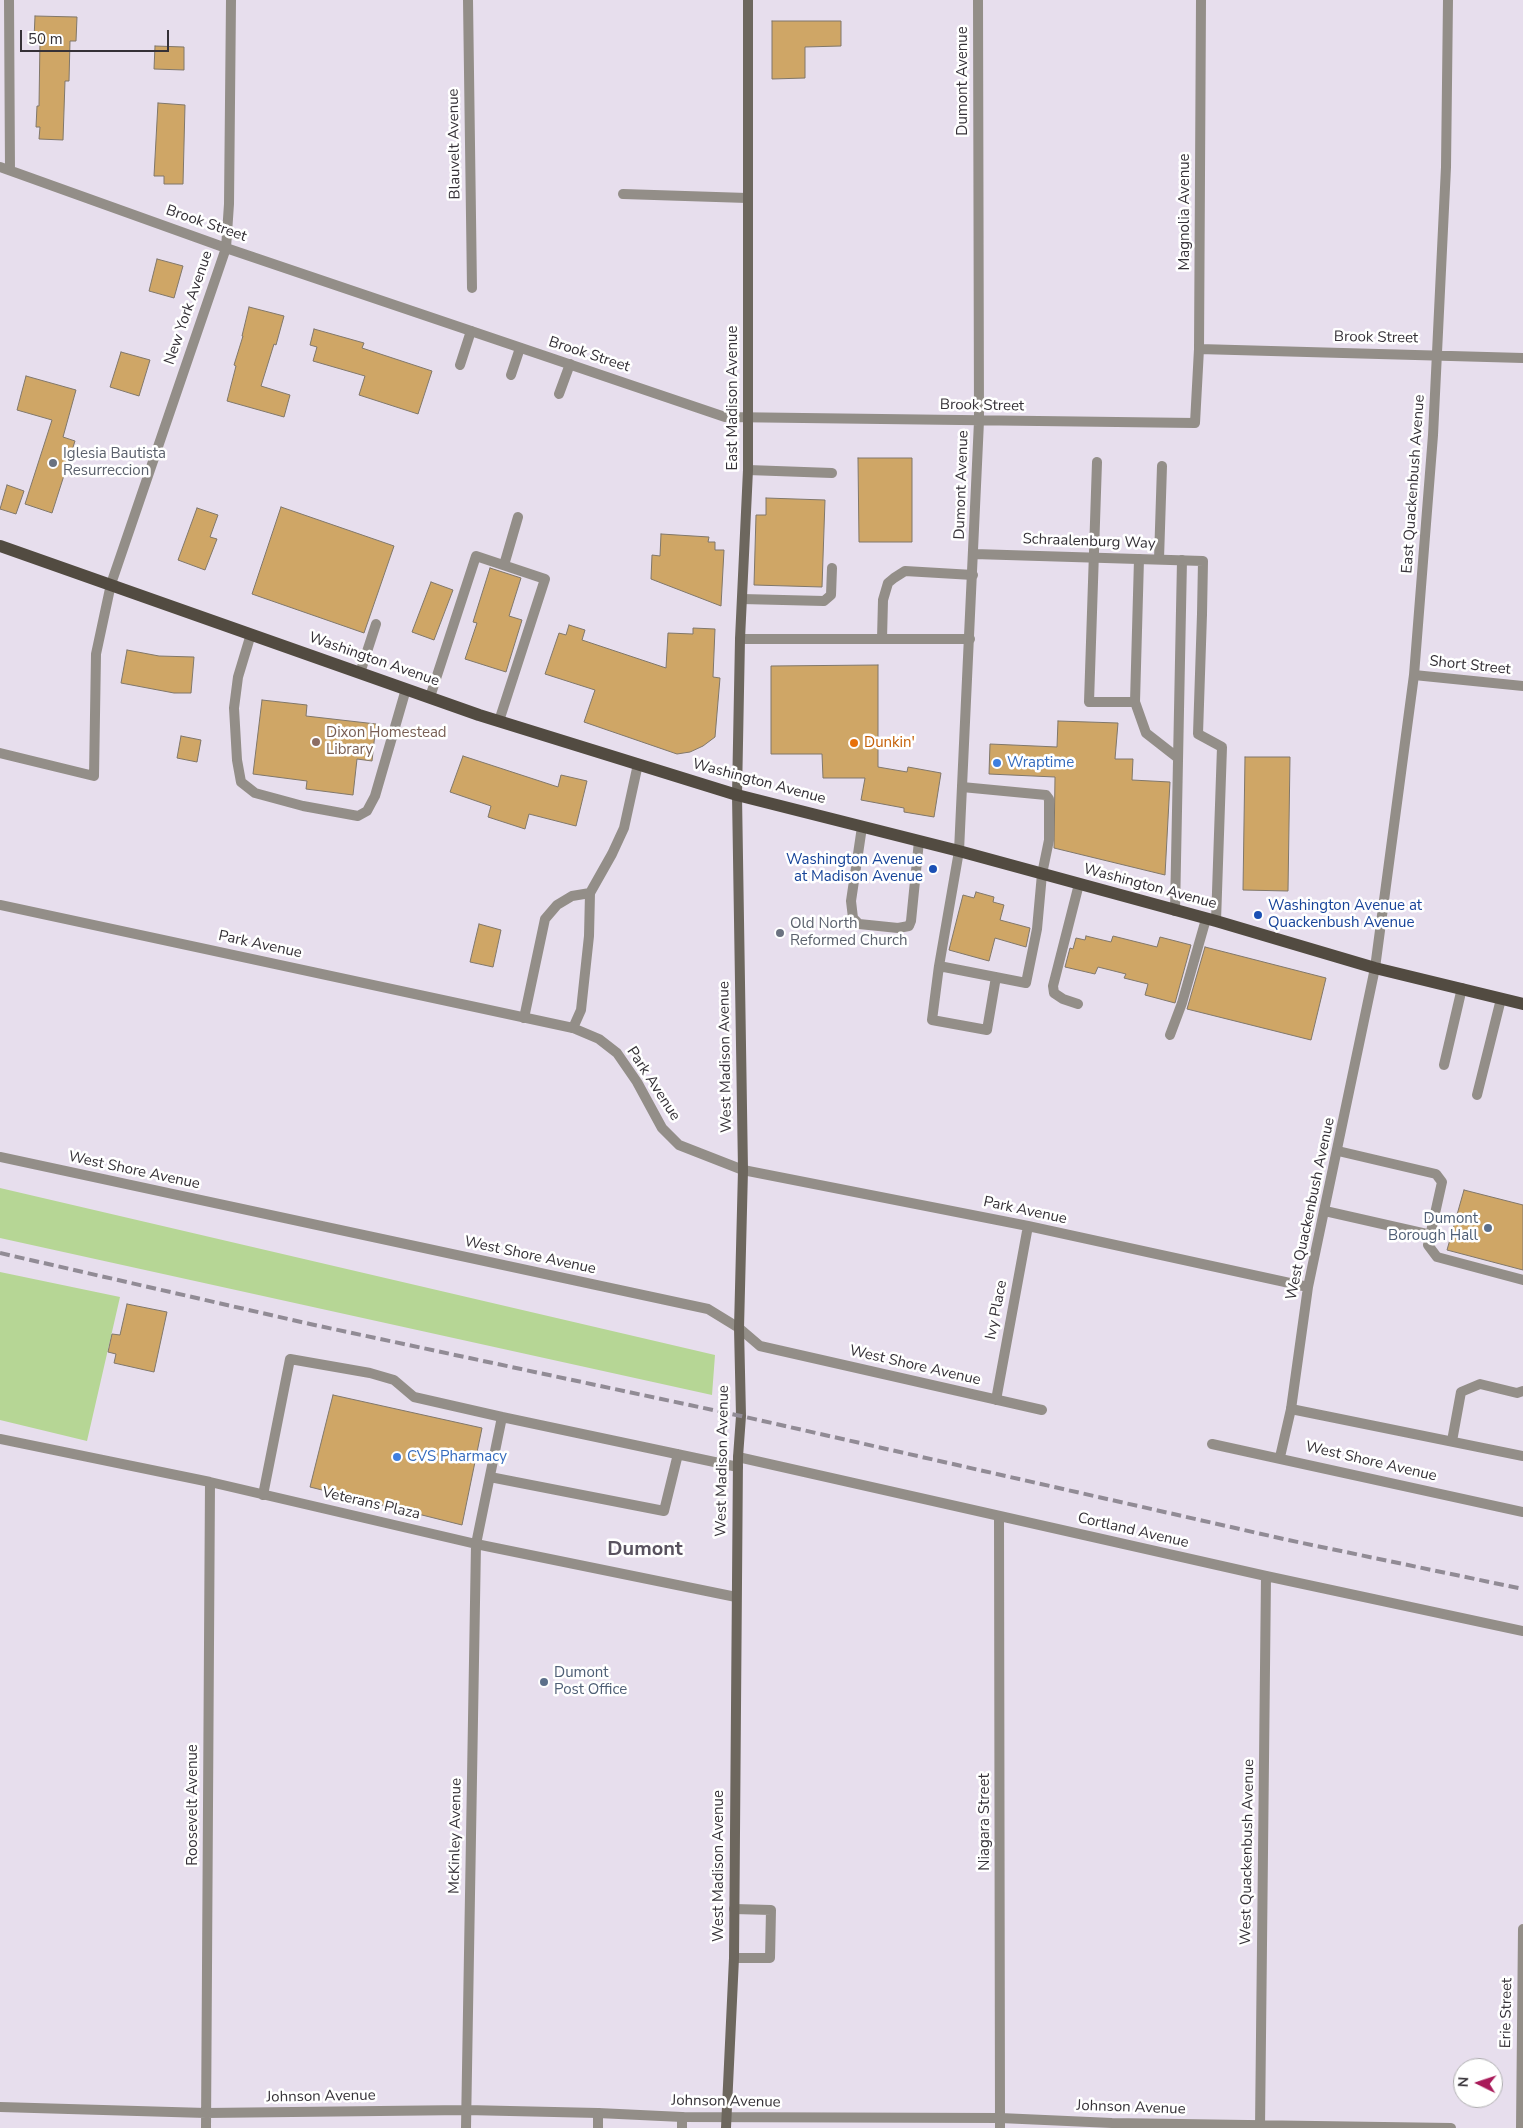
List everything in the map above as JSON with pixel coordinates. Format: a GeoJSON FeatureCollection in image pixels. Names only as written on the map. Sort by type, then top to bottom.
{"type":"FeatureCollection","features":[{"type":"Feature","properties":{"kind":"main road","name":"East Madison Avenue"},"geometry":{"type":"LineString","coordinates":[[737,795],[740,639],[748,470],[748,0]]}},
{"type":"Feature","properties":{"kind":"main road","name":"Washington Avenue"},"geometry":{"type":"LineString","coordinates":[[0,546],[498,721],[737,795],[959,851],[1211,920],[1375,968],[1523,1004]]}},
{"type":"Feature","properties":{"kind":"main road","name":"West Madison Avenue"},"geometry":{"type":"LineString","coordinates":[[726,2123],[734,1958],[736,1596],[738,1462],[741,1416],[739,1328],[743,1170],[737,795]]}},
{"type":"Feature","properties":{"kind":"street"},"geometry":{"type":"LineString","coordinates":[[5,169],[9,0]]}},
{"type":"Feature","properties":{"kind":"street","name":"New York Avenue"},"geometry":{"type":"LineString","coordinates":[[0,753],[94,776],[96,654],[111,584],[226,248],[229,204],[231,0]]}},
{"type":"Feature","properties":{"kind":"street","name":"Blauvelt Avenue"},"geometry":{"type":"LineString","coordinates":[[468,0],[472,288]]}},
{"type":"Feature","properties":{"kind":"street","name":"Dumont Avenue"},"geometry":{"type":"LineString","coordinates":[[978,0],[980,421],[959,851],[939,966],[932,1020],[987,1030],[996,977]]}},
{"type":"Feature","properties":{"kind":"street","name":"Magnolia Avenue"},"geometry":{"type":"LineString","coordinates":[[1195,423],[1199,349],[1201,0]]}},
{"type":"Feature","properties":{"kind":"street","name":"East Quackenbush Avenue"},"geometry":{"type":"LineString","coordinates":[[1375,968],[1414,675],[1432,444],[1446,167],[1448,0]]}},
{"type":"Feature","properties":{"kind":"street","name":"Brook Street"},"geometry":{"type":"LineString","coordinates":[[5,169],[226,248],[725,417],[1195,423]]}},
{"type":"Feature","properties":{"kind":"street"},"geometry":{"type":"LineString","coordinates":[[623,194],[747,198]]}},
{"type":"Feature","properties":{"kind":"street"},"geometry":{"type":"LineString","coordinates":[[460,365],[471,331]]}},
{"type":"Feature","properties":{"kind":"street"},"geometry":{"type":"LineString","coordinates":[[511,375],[520,348]]}},
{"type":"Feature","properties":{"kind":"street","name":"Brook Street"},"geometry":{"type":"LineString","coordinates":[[1199,349],[1437,354],[1523,358]]}},
{"type":"Feature","properties":{"kind":"street"},"geometry":{"type":"LineString","coordinates":[[559,394],[570,364]]}},
{"type":"Feature","properties":{"kind":"street"},"geometry":{"type":"LineString","coordinates":[[1097,462],[1089,702],[1135,702]]}},
{"type":"Feature","properties":{"kind":"street"},"geometry":{"type":"LineString","coordinates":[[1159,560],[1162,466]]}},
{"type":"Feature","properties":{"kind":"street"},"geometry":{"type":"LineString","coordinates":[[748,470],[832,472]]}},
{"type":"Feature","properties":{"kind":"street"},"geometry":{"type":"LineString","coordinates":[[504,566],[518,517]]}},
{"type":"Feature","properties":{"kind":"street","name":"Schraalenburg Way"},"geometry":{"type":"LineString","coordinates":[[974,554],[1203,561],[1198,734],[1222,747],[1211,920]]}},
{"type":"Feature","properties":{"kind":"street"},"geometry":{"type":"LineString","coordinates":[[430,697],[476,556],[545,579],[498,721]]}},
{"type":"Feature","properties":{"kind":"street"},"geometry":{"type":"LineString","coordinates":[[1139,559],[1135,702],[1146,733],[1178,758]]}},
{"type":"Feature","properties":{"kind":"street"},"geometry":{"type":"LineString","coordinates":[[1175,911],[1182,560]]}},
{"type":"Feature","properties":{"kind":"street"},"geometry":{"type":"LineString","coordinates":[[742,599],[824,601],[831,595],[832,568]]}},
{"type":"Feature","properties":{"kind":"street"},"geometry":{"type":"LineString","coordinates":[[882,639],[883,600],[888,583],[894,578],[905,571],[973,576]]}},
{"type":"Feature","properties":{"kind":"street"},"geometry":{"type":"LineString","coordinates":[[360,672],[376,624]]}},
{"type":"Feature","properties":{"kind":"street"},"geometry":{"type":"LineString","coordinates":[[251,634],[238,676],[234,708],[237,760],[241,782],[255,793],[303,806],[358,816],[368,811],[375,796],[406,689]]}},
{"type":"Feature","properties":{"kind":"street"},"geometry":{"type":"LineString","coordinates":[[740,639],[970,639]]}},
{"type":"Feature","properties":{"kind":"street","name":"Short Street"},"geometry":{"type":"LineString","coordinates":[[1414,675],[1523,686]]}},
{"type":"Feature","properties":{"kind":"street"},"geometry":{"type":"LineString","coordinates":[[573,1028],[581,1010],[589,936],[590,894],[624,828],[638,764]]}},
{"type":"Feature","properties":{"kind":"street"},"geometry":{"type":"LineString","coordinates":[[939,966],[1026,982],[1037,929],[1042,874],[1049,840],[1051,806],[1046,795],[962,787]]}},
{"type":"Feature","properties":{"kind":"street"},"geometry":{"type":"LineString","coordinates":[[862,827],[851,902],[853,918],[859,924],[898,928],[908,926],[912,921],[919,841]]}},
{"type":"Feature","properties":{"kind":"street"},"geometry":{"type":"LineString","coordinates":[[1078,1004],[1062,999],[1054,993],[1053,986],[1080,884]]}},
{"type":"Feature","properties":{"kind":"street"},"geometry":{"type":"LineString","coordinates":[[524,1018],[545,919],[557,905],[572,896],[590,894]]}},
{"type":"Feature","properties":{"kind":"street","name":"Park Avenue"},"geometry":{"type":"LineString","coordinates":[[0,905],[573,1028],[599,1039],[617,1053],[637,1082],[662,1128],[679,1145],[743,1170],[1028,1226],[1308,1287]]}},
{"type":"Feature","properties":{"kind":"street"},"geometry":{"type":"LineString","coordinates":[[1170,1035],[1211,920]]}},
{"type":"Feature","properties":{"kind":"street","name":"West Quackenbush Avenue"},"geometry":{"type":"LineString","coordinates":[[1280,1458],[1291,1410],[1308,1287],[1375,968]]}},
{"type":"Feature","properties":{"kind":"street"},"geometry":{"type":"LineString","coordinates":[[1444,1065],[1462,988]]}},
{"type":"Feature","properties":{"kind":"street"},"geometry":{"type":"LineString","coordinates":[[1477,1095],[1501,999]]}},
{"type":"Feature","properties":{"kind":"street"},"geometry":{"type":"LineString","coordinates":[[1338,1151],[1436,1174],[1442,1182],[1428,1244],[1437,1257],[1523,1280]]}},
{"type":"Feature","properties":{"kind":"street","name":"West Shore Avenue"},"geometry":{"type":"LineString","coordinates":[[0,1157],[708,1309],[739,1328],[760,1346],[1042,1410]]}},
{"type":"Feature","properties":{"kind":"street"},"geometry":{"type":"LineString","coordinates":[[1325,1211],[1431,1235]]}},
{"type":"Feature","properties":{"kind":"street","name":"Ivy Place"},"geometry":{"type":"LineString","coordinates":[[996,1400],[1028,1226]]}},
{"type":"Feature","properties":{"kind":"street","name":"Cortland Avenue"},"geometry":{"type":"LineString","coordinates":[[262,1494],[290,1360],[370,1373],[394,1380],[414,1397],[502,1417],[678,1454],[738,1462],[999,1516],[1523,1631]]}},
{"type":"Feature","properties":{"kind":"street"},"geometry":{"type":"LineString","coordinates":[[1452,1442],[1461,1392],[1480,1384],[1517,1393],[1523,1391]]}},
{"type":"Feature","properties":{"kind":"street"},"geometry":{"type":"LineString","coordinates":[[1291,1410],[1523,1456]]}},
{"type":"Feature","properties":{"kind":"street","name":"McKinley Avenue"},"geometry":{"type":"LineString","coordinates":[[466,2128],[476,1544],[502,1417]]}},
{"type":"Feature","properties":{"kind":"street","name":"Veterans Plaza"},"geometry":{"type":"LineString","coordinates":[[0,1440],[210,1482],[476,1544],[736,1596]]}},
{"type":"Feature","properties":{"kind":"street","name":"West Shore Avenue"},"geometry":{"type":"LineString","coordinates":[[1212,1444],[1523,1512]]}},
{"type":"Feature","properties":{"kind":"street"},"geometry":{"type":"LineString","coordinates":[[490,1477],[664,1511],[678,1454]]}},
{"type":"Feature","properties":{"kind":"street","name":"Roosevelt Avenue"},"geometry":{"type":"LineString","coordinates":[[206,2128],[210,1482]]}},
{"type":"Feature","properties":{"kind":"street","name":"Niagara Street"},"geometry":{"type":"LineString","coordinates":[[999,1516],[1000,2123]]}},
{"type":"Feature","properties":{"kind":"street","name":"West Quackenbush Avenue"},"geometry":{"type":"LineString","coordinates":[[1260,2127],[1266,1576]]}},
{"type":"Feature","properties":{"kind":"street"},"geometry":{"type":"LineString","coordinates":[[734,1909],[771,1910],[770,1958],[734,1958]]}},
{"type":"Feature","properties":{"kind":"street","name":"Erie Street"},"geometry":{"type":"LineString","coordinates":[[1521,2128],[1523,1929]]}},
{"type":"Feature","properties":{"kind":"street","name":"Johnson Avenue"},"geometry":{"type":"LineString","coordinates":[[0,2107],[206,2113],[466,2110],[598,2113],[682,2123],[1000,2123],[1451,2128]]}},
{"type":"Feature","properties":{"kind":"street"},"geometry":{"type":"LineString","coordinates":[[598,2113],[598,2128]]}},
{"type":"Feature","properties":{"kind":"green space"},"geometry":{"type":"Polygon","coordinates":[[[0,1188],[715,1355],[712,1395],[0,1238],[0,1188]]]}},
{"type":"Feature","properties":{"kind":"green space"},"geometry":{"type":"Polygon","coordinates":[[[0,1272],[120,1297],[87,1441],[0,1420],[0,1272]]]}},
{"type":"Feature","properties":{"kind":"building"},"geometry":{"type":"Polygon","coordinates":[[[35,16],[77,17],[76,41],[70,41],[69,81],[65,81],[63,140],[39,139],[40,127],[36,127],[37,106],[39,106],[40,39],[34,39],[35,16]]]}},
{"type":"Feature","properties":{"kind":"building"},"geometry":{"type":"Polygon","coordinates":[[[772,21],[841,21],[841,46],[805,47],[805,78],[772,79],[772,21]]]}},
{"type":"Feature","properties":{"kind":"building"},"geometry":{"type":"Polygon","coordinates":[[[155,46],[184,47],[184,70],[154,69],[155,46]]]}},
{"type":"Feature","properties":{"kind":"building"},"geometry":{"type":"Polygon","coordinates":[[[158,103],[185,105],[183,184],[164,184],[164,176],[154,176],[158,103]]]}},
{"type":"Feature","properties":{"kind":"building"},"geometry":{"type":"Polygon","coordinates":[[[157,259],[183,266],[174,298],[149,291],[157,259]]]}},
{"type":"Feature","properties":{"kind":"building"},"geometry":{"type":"Polygon","coordinates":[[[249,307],[284,316],[261,386],[290,395],[284,417],[227,401],[249,307]]]}},
{"type":"Feature","properties":{"kind":"building"},"geometry":{"type":"Polygon","coordinates":[[[314,329],[364,343],[362,348],[432,371],[418,414],[359,395],[365,376],[313,361],[317,347],[310,345],[314,329]]]}},
{"type":"Feature","properties":{"kind":"building"},"geometry":{"type":"Polygon","coordinates":[[[121,352],[150,360],[139,396],[110,387],[121,352]]]}},
{"type":"Feature","properties":{"kind":"building"},"geometry":{"type":"Polygon","coordinates":[[[26,376],[76,390],[63,437],[75,441],[52,513],[25,504],[52,420],[17,410],[26,376]]]}},
{"type":"Feature","properties":{"kind":"building"},"geometry":{"type":"Polygon","coordinates":[[[858,458],[912,458],[912,542],[859,542],[858,458]]]}},
{"type":"Feature","properties":{"kind":"building"},"geometry":{"type":"Polygon","coordinates":[[[7,485],[24,491],[16,514],[0,509],[7,485]]]}},
{"type":"Feature","properties":{"kind":"building"},"geometry":{"type":"Polygon","coordinates":[[[766,498],[825,500],[822,587],[754,585],[756,515],[766,515],[766,498]]]}},
{"type":"Feature","properties":{"kind":"building"},"geometry":{"type":"Polygon","coordinates":[[[281,507],[394,546],[364,633],[252,594],[281,507]]]}},
{"type":"Feature","properties":{"kind":"building"},"geometry":{"type":"Polygon","coordinates":[[[197,508],[218,515],[210,537],[217,539],[205,570],[178,560],[197,508]]]}},
{"type":"Feature","properties":{"kind":"building"},"geometry":{"type":"Polygon","coordinates":[[[661,534],[709,537],[708,542],[715,542],[715,550],[724,550],[721,606],[651,579],[652,555],[660,556],[661,534]]]}},
{"type":"Feature","properties":{"kind":"building"},"geometry":{"type":"Polygon","coordinates":[[[490,568],[521,578],[509,616],[522,620],[506,672],[465,659],[477,623],[473,622],[490,568]]]}},
{"type":"Feature","properties":{"kind":"building"},"geometry":{"type":"Polygon","coordinates":[[[431,582],[453,590],[434,640],[412,632],[431,582]]]}},
{"type":"Feature","properties":{"kind":"building"},"geometry":{"type":"Polygon","coordinates":[[[569,625],[585,630],[582,640],[666,668],[668,633],[693,634],[693,628],[715,629],[713,677],[720,678],[715,737],[703,746],[690,752],[677,754],[584,722],[595,690],[545,674],[559,633],[566,635],[569,625]]]}},
{"type":"Feature","properties":{"kind":"building"},"geometry":{"type":"Polygon","coordinates":[[[127,650],[159,656],[194,657],[191,693],[174,693],[121,683],[127,650]]]}},
{"type":"Feature","properties":{"kind":"building"},"geometry":{"type":"Polygon","coordinates":[[[878,665],[878,767],[907,772],[908,767],[941,773],[934,817],[904,812],[904,808],[861,800],[865,778],[823,778],[822,754],[771,754],[771,666],[878,665]]]}},
{"type":"Feature","properties":{"kind":"building","name":"Dixon Homestead Library"},"geometry":{"type":"Polygon","coordinates":[[[262,700],[307,705],[306,716],[376,724],[372,761],[357,759],[353,795],[306,789],[307,781],[253,774],[262,700]]]}},
{"type":"Feature","properties":{"kind":"building"},"geometry":{"type":"Polygon","coordinates":[[[1058,721],[1118,723],[1115,759],[1133,759],[1132,780],[1170,782],[1165,875],[1054,848],[1055,777],[989,774],[990,744],[1057,747],[1058,721]]]}},
{"type":"Feature","properties":{"kind":"building"},"geometry":{"type":"Polygon","coordinates":[[[181,736],[201,740],[197,762],[177,758],[181,736]]]}},
{"type":"Feature","properties":{"kind":"building"},"geometry":{"type":"Polygon","coordinates":[[[463,756],[558,787],[561,775],[587,781],[576,826],[529,814],[525,829],[488,817],[491,806],[450,792],[463,756]]]}},
{"type":"Feature","properties":{"kind":"building"},"geometry":{"type":"Polygon","coordinates":[[[1245,757],[1290,757],[1288,891],[1243,890],[1245,757]]]}},
{"type":"Feature","properties":{"kind":"building"},"geometry":{"type":"Polygon","coordinates":[[[976,892],[994,897],[993,902],[1004,905],[1000,920],[1030,928],[1026,947],[995,938],[989,961],[949,950],[963,895],[974,898],[976,892]]]}},
{"type":"Feature","properties":{"kind":"building"},"geometry":{"type":"Polygon","coordinates":[[[479,924],[501,930],[493,967],[470,962],[479,924]]]}},
{"type":"Feature","properties":{"kind":"building"},"geometry":{"type":"Polygon","coordinates":[[[1086,936],[1111,942],[1113,936],[1157,947],[1160,937],[1191,945],[1175,1003],[1145,995],[1148,984],[1124,978],[1126,974],[1098,967],[1095,974],[1065,967],[1070,948],[1073,949],[1076,938],[1085,940],[1086,936]]]}},
{"type":"Feature","properties":{"kind":"building"},"geometry":{"type":"Polygon","coordinates":[[[1205,947],[1326,978],[1311,1040],[1187,1009],[1205,947]]]}},
{"type":"Feature","properties":{"kind":"building","name":"Dumont Borough Hall"},"geometry":{"type":"Polygon","coordinates":[[[1464,1190],[1523,1205],[1523,1270],[1447,1250],[1464,1190]]]}},
{"type":"Feature","properties":{"kind":"building"},"geometry":{"type":"Polygon","coordinates":[[[127,1304],[167,1312],[154,1372],[114,1363],[116,1354],[108,1352],[112,1334],[120,1335],[127,1304]]]}},
{"type":"Feature","properties":{"kind":"building","name":"CVS Pharmacy"},"geometry":{"type":"Polygon","coordinates":[[[333,1395],[482,1428],[462,1525],[310,1487],[333,1395]]]}},
{"type":"Feature","properties":{"kind":"railway"},"geometry":{"type":"LineString","coordinates":[[0,1253],[310,1324],[741,1416],[1288,1540],[1523,1589]]}},
{"type":"Feature","properties":{"kind":"place","name":"Iglesia Bautista Resurreccion"},"geometry":{"type":"Point","coordinates":[53,463]}},
{"type":"Feature","properties":{"kind":"place","name":"Dixon Homestead Library"},"geometry":{"type":"Point","coordinates":[316,742]}},
{"type":"Feature","properties":{"kind":"place","name":"Dunkin'"},"geometry":{"type":"Point","coordinates":[854,743]}},
{"type":"Feature","properties":{"kind":"place","name":"Wraptime"},"geometry":{"type":"Point","coordinates":[997,763]}},
{"type":"Feature","properties":{"kind":"place","name":"Washington Avenue at Madison Avenue"},"geometry":{"type":"Point","coordinates":[933,869]}},
{"type":"Feature","properties":{"kind":"place","name":"Washington Avenue at Quackenbush Avenue"},"geometry":{"type":"Point","coordinates":[1258,915]}},
{"type":"Feature","properties":{"kind":"place","name":"Old North Reformed Church"},"geometry":{"type":"Point","coordinates":[780,933]}},
{"type":"Feature","properties":{"kind":"place","name":"Dumont Borough Hall"},"geometry":{"type":"Point","coordinates":[1488,1228]}},
{"type":"Feature","properties":{"kind":"place","name":"CVS Pharmacy"},"geometry":{"type":"Point","coordinates":[397,1457]}},
{"type":"Feature","properties":{"kind":"place","name":"Dumont Post Office"},"geometry":{"type":"Point","coordinates":[544,1682]}},
{"type":"Feature","properties":{"kind":"district","name":"Dumont"},"geometry":{"type":"Point","coordinates":[645,1550]}}]}
